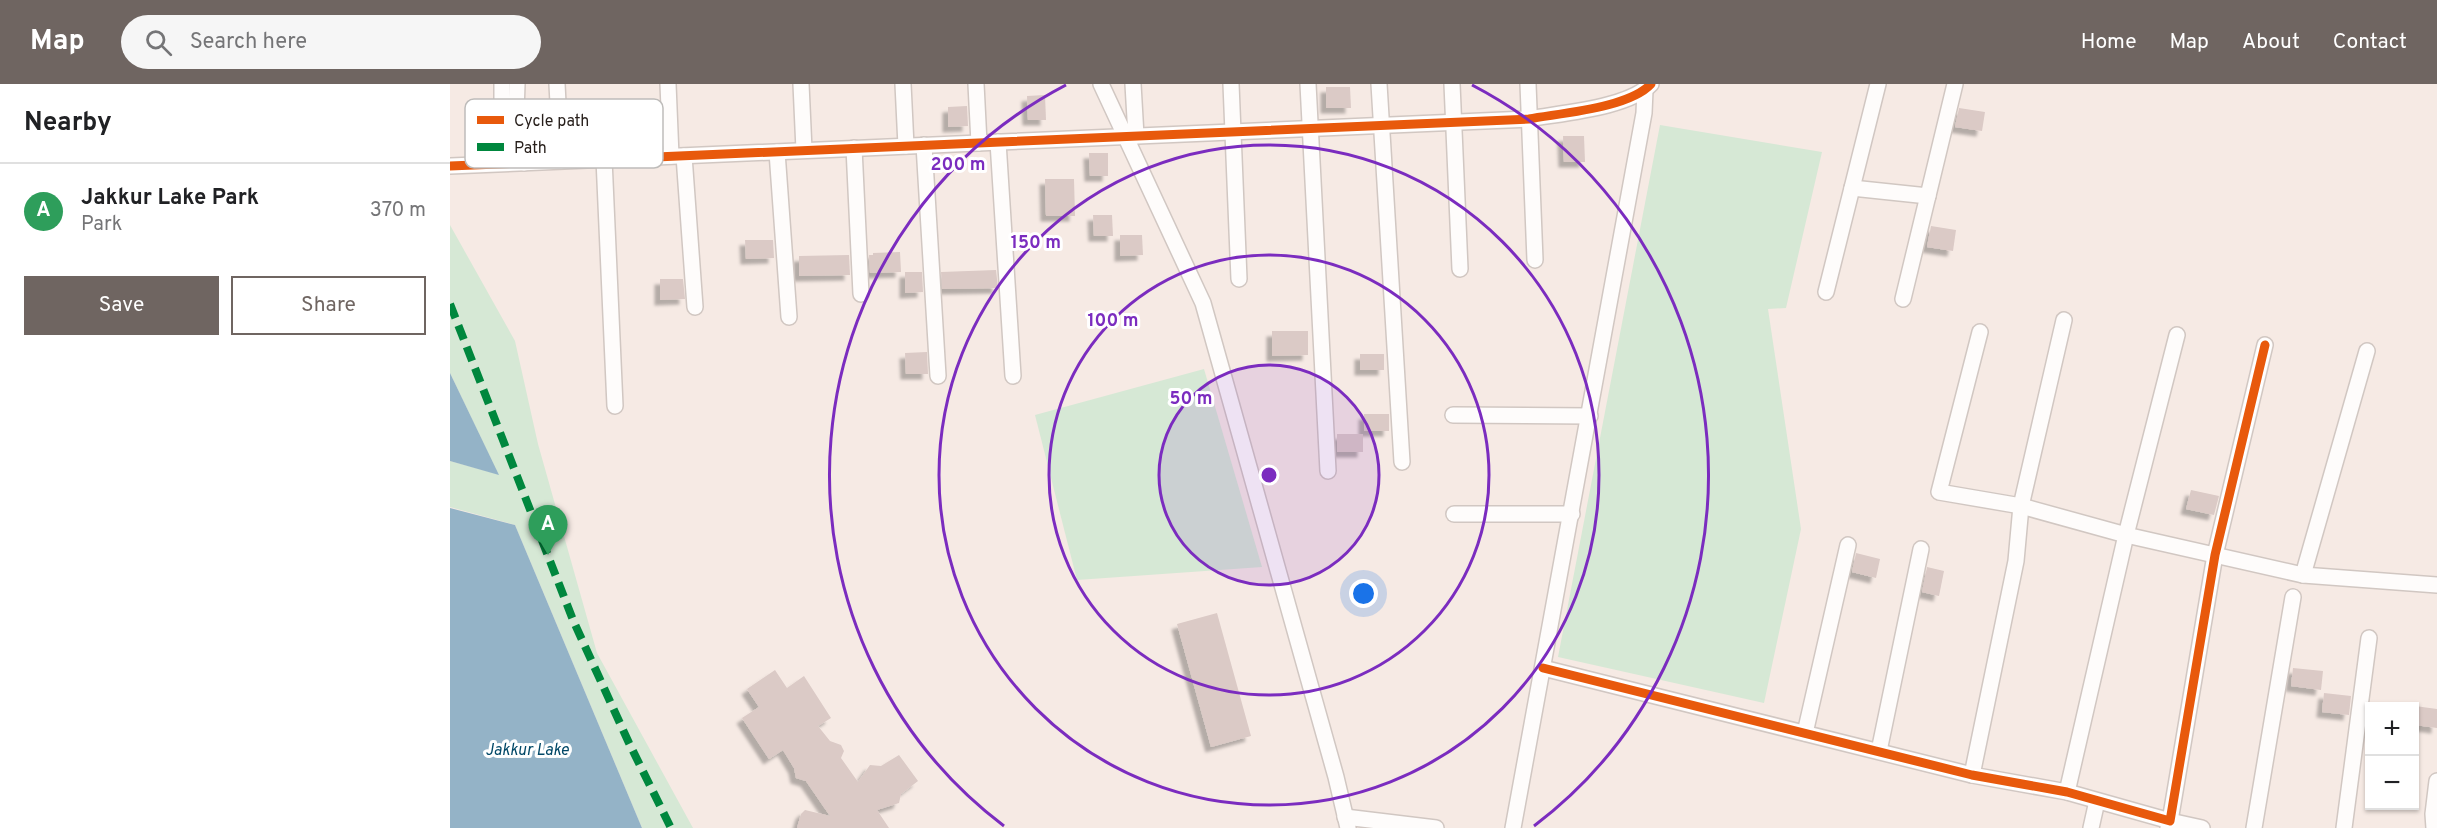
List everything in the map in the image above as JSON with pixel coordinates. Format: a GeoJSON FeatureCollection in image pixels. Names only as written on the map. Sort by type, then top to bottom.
{"type":"FeatureCollection","features":[{"type":"Feature","properties":{"kind":"street"},"geometry":{"type":"LineString","coordinates":[[516,99],[517,84]]}},
{"type":"Feature","properties":{"kind":"street"},"geometry":{"type":"LineString","coordinates":[[557,84],[558,99]]}},
{"type":"Feature","properties":{"kind":"street"},"geometry":{"type":"LineString","coordinates":[[668,84],[695,307]]}},
{"type":"Feature","properties":{"kind":"street"},"geometry":{"type":"LineString","coordinates":[[801,84],[804,150]]}},
{"type":"Feature","properties":{"kind":"street"},"geometry":{"type":"LineString","coordinates":[[903,84],[906,146]]}},
{"type":"Feature","properties":{"kind":"street"},"geometry":{"type":"LineString","coordinates":[[976,84],[979,143]]}},
{"type":"Feature","properties":{"kind":"street"},"geometry":{"type":"LineString","coordinates":[[1101,84],[1130,136],[1203,303],[1336,777],[1346,823],[1436,828]]}},
{"type":"Feature","properties":{"kind":"street"},"geometry":{"type":"LineString","coordinates":[[1130,136],[1133,84]]}},
{"type":"Feature","properties":{"kind":"street"},"geometry":{"type":"LineString","coordinates":[[1230,84],[1239,279]]}},
{"type":"Feature","properties":{"kind":"street"},"geometry":{"type":"LineString","coordinates":[[1308,84],[1328,471]]}},
{"type":"Feature","properties":{"kind":"street"},"geometry":{"type":"LineString","coordinates":[[1379,84],[1402,462]]}},
{"type":"Feature","properties":{"kind":"street"},"geometry":{"type":"LineString","coordinates":[[1452,84],[1460,269]]}},
{"type":"Feature","properties":{"kind":"street"},"geometry":{"type":"LineString","coordinates":[[1528,84],[1535,260]]}},
{"type":"Feature","properties":{"kind":"street"},"geometry":{"type":"LineString","coordinates":[[1826,292],[1878,84]]}},
{"type":"Feature","properties":{"kind":"street"},"geometry":{"type":"LineString","coordinates":[[1903,299],[1955,84]]}},
{"type":"Feature","properties":{"kind":"street"},"geometry":{"type":"LineString","coordinates":[[663,157],[1529,118],[1603,107],[1648,87]]}},
{"type":"Feature","properties":{"kind":"street"},"geometry":{"type":"LineString","coordinates":[[1513,828],[1590,416],[1648,87]]}},
{"type":"Feature","properties":{"kind":"street"},"geometry":{"type":"LineString","coordinates":[[998,142],[1013,376]]}},
{"type":"Feature","properties":{"kind":"street"},"geometry":{"type":"LineString","coordinates":[[924,145],[938,376]]}},
{"type":"Feature","properties":{"kind":"street"},"geometry":{"type":"LineString","coordinates":[[854,148],[861,294]]}},
{"type":"Feature","properties":{"kind":"street"},"geometry":{"type":"LineString","coordinates":[[777,152],[789,317]]}},
{"type":"Feature","properties":{"kind":"street"},"geometry":{"type":"LineString","coordinates":[[450,166],[465,165]]}},
{"type":"Feature","properties":{"kind":"street"},"geometry":{"type":"LineString","coordinates":[[604,168],[615,406]]}},
{"type":"Feature","properties":{"kind":"street"},"geometry":{"type":"LineString","coordinates":[[1852,188],[1928,196]]}},
{"type":"Feature","properties":{"kind":"street"},"geometry":{"type":"LineString","coordinates":[[1972,775],[2016,561],[2021,506],[2064,320]]}},
{"type":"Feature","properties":{"kind":"street"},"geometry":{"type":"LineString","coordinates":[[1980,332],[1938,492],[2021,506],[2126,535],[2303,575],[2437,585]]}},
{"type":"Feature","properties":{"kind":"street"},"geometry":{"type":"LineString","coordinates":[[2067,792],[2126,535],[2177,335]]}},
{"type":"Feature","properties":{"kind":"street"},"geometry":{"type":"LineString","coordinates":[[2169,824],[2215,555],[2265,345]]}},
{"type":"Feature","properties":{"kind":"street"},"geometry":{"type":"LineString","coordinates":[[2303,575],[2367,351]]}},
{"type":"Feature","properties":{"kind":"street"},"geometry":{"type":"LineString","coordinates":[[1453,415],[1590,416]]}},
{"type":"Feature","properties":{"kind":"street"},"geometry":{"type":"LineString","coordinates":[[1454,514],[1572,514]]}},
{"type":"Feature","properties":{"kind":"street"},"geometry":{"type":"LineString","coordinates":[[1805,733],[1848,545]]}},
{"type":"Feature","properties":{"kind":"street"},"geometry":{"type":"LineString","coordinates":[[1879,752],[1921,549]]}},
{"type":"Feature","properties":{"kind":"street"},"geometry":{"type":"LineString","coordinates":[[2254,828],[2293,597]]}},
{"type":"Feature","properties":{"kind":"street"},"geometry":{"type":"LineString","coordinates":[[2344,828],[2369,638]]}},
{"type":"Feature","properties":{"kind":"street"},"geometry":{"type":"LineString","coordinates":[[1543,668],[1972,775],[2067,792],[2169,824],[2202,828]]}},
{"type":"Feature","properties":{"kind":"street"},"geometry":{"type":"LineString","coordinates":[[2434,828],[2433,814],[2437,781]]}},
{"type":"Feature","properties":{"kind":"street"},"geometry":{"type":"LineString","coordinates":[[2091,828],[2097,801]]}},
{"type":"Feature","properties":{"kind":"green space"},"geometry":{"type":"Polygon","coordinates":[[[1660,125],[1822,152],[1786,308],[1768,309],[1801,529],[1764,703],[1558,657],[1660,125]]]}},
{"type":"Feature","properties":{"kind":"green space"},"geometry":{"type":"Polygon","coordinates":[[[450,225],[515,341],[538,444],[597,653],[693,828],[642,828],[515,525],[450,507],[450,461],[498,474],[450,373],[450,225]]]}},
{"type":"Feature","properties":{"kind":"green space"},"geometry":{"type":"Polygon","coordinates":[[[1204,369],[1262,567],[1077,580],[1035,415],[1204,369]]]}},
{"type":"Feature","properties":{"kind":"water"},"geometry":{"type":"Polygon","coordinates":[[[450,373],[499,475],[450,461],[450,373]]]}},
{"type":"Feature","properties":{"kind":"water","name":"Jakkur Lake"},"geometry":{"type":"Polygon","coordinates":[[[450,508],[515,525],[642,828],[450,828],[450,508]]]}},
{"type":"Feature","properties":{"kind":"building"},"geometry":{"type":"Polygon","coordinates":[[[1326,87],[1350,87],[1351,108],[1326,108],[1326,87]]]}},
{"type":"Feature","properties":{"kind":"building"},"geometry":{"type":"Polygon","coordinates":[[[1045,95],[1046,120],[1028,120],[1027,96],[1045,95]]]}},
{"type":"Feature","properties":{"kind":"building"},"geometry":{"type":"Polygon","coordinates":[[[967,106],[968,126],[948,127],[948,107],[967,106]]]}},
{"type":"Feature","properties":{"kind":"building"},"geometry":{"type":"Polygon","coordinates":[[[1959,108],[1985,112],[1982,131],[1955,127],[1959,108]]]}},
{"type":"Feature","properties":{"kind":"building"},"geometry":{"type":"Polygon","coordinates":[[[1563,136],[1584,136],[1585,162],[1564,162],[1563,136]]]}},
{"type":"Feature","properties":{"kind":"building"},"geometry":{"type":"Polygon","coordinates":[[[1089,153],[1108,153],[1108,176],[1090,176],[1089,153]]]}},
{"type":"Feature","properties":{"kind":"building"},"geometry":{"type":"Polygon","coordinates":[[[1045,179],[1074,179],[1075,216],[1046,216],[1045,179]]]}},
{"type":"Feature","properties":{"kind":"building"},"geometry":{"type":"Polygon","coordinates":[[[1093,215],[1112,215],[1113,236],[1094,236],[1093,215]]]}},
{"type":"Feature","properties":{"kind":"building"},"geometry":{"type":"Polygon","coordinates":[[[1931,226],[1956,230],[1953,251],[1927,247],[1931,226]]]}},
{"type":"Feature","properties":{"kind":"building"},"geometry":{"type":"Polygon","coordinates":[[[1120,235],[1142,235],[1143,255],[1120,256],[1120,235]]]}},
{"type":"Feature","properties":{"kind":"building"},"geometry":{"type":"Polygon","coordinates":[[[745,240],[773,240],[774,258],[746,259],[745,240]]]}},
{"type":"Feature","properties":{"kind":"building"},"geometry":{"type":"Polygon","coordinates":[[[900,252],[901,272],[870,273],[869,255],[900,252]]]}},
{"type":"Feature","properties":{"kind":"building"},"geometry":{"type":"Polygon","coordinates":[[[849,255],[850,275],[799,276],[799,256],[849,255]]]}},
{"type":"Feature","properties":{"kind":"building"},"geometry":{"type":"Polygon","coordinates":[[[996,270],[998,288],[942,289],[941,272],[996,270]]]}},
{"type":"Feature","properties":{"kind":"building"},"geometry":{"type":"Polygon","coordinates":[[[905,272],[922,272],[923,292],[905,293],[905,272]]]}},
{"type":"Feature","properties":{"kind":"building"},"geometry":{"type":"Polygon","coordinates":[[[660,279],[683,279],[685,299],[660,300],[660,279]]]}},
{"type":"Feature","properties":{"kind":"building"},"geometry":{"type":"Polygon","coordinates":[[[1272,331],[1308,331],[1308,355],[1272,356],[1272,331]]]}},
{"type":"Feature","properties":{"kind":"building"},"geometry":{"type":"Polygon","coordinates":[[[927,352],[928,374],[906,374],[905,353],[927,352]]]}},
{"type":"Feature","properties":{"kind":"building"},"geometry":{"type":"Polygon","coordinates":[[[1360,354],[1384,354],[1384,370],[1360,370],[1360,354]]]}},
{"type":"Feature","properties":{"kind":"building"},"geometry":{"type":"Polygon","coordinates":[[[1364,414],[1389,414],[1389,431],[1364,431],[1364,414]]]}},
{"type":"Feature","properties":{"kind":"building"},"geometry":{"type":"Polygon","coordinates":[[[1337,434],[1363,434],[1363,452],[1337,452],[1337,434]]]}},
{"type":"Feature","properties":{"kind":"building"},"geometry":{"type":"Polygon","coordinates":[[[2191,490],[2219,496],[2214,515],[2186,509],[2191,490]]]}},
{"type":"Feature","properties":{"kind":"building"},"geometry":{"type":"Polygon","coordinates":[[[1856,553],[1880,559],[1876,578],[1852,572],[1856,553]]]}},
{"type":"Feature","properties":{"kind":"building"},"geometry":{"type":"Polygon","coordinates":[[[1927,567],[1944,571],[1939,596],[1922,592],[1927,567]]]}},
{"type":"Feature","properties":{"kind":"building"},"geometry":{"type":"Polygon","coordinates":[[[1217,613],[1251,736],[1211,747],[1177,624],[1217,613]]]}},
{"type":"Feature","properties":{"kind":"building"},"geometry":{"type":"Polygon","coordinates":[[[2293,668],[2323,671],[2321,690],[2291,686],[2293,668]]]}},
{"type":"Feature","properties":{"kind":"building"},"geometry":{"type":"Polygon","coordinates":[[[775,670],[787,688],[804,676],[831,718],[818,726],[830,741],[841,745],[844,751],[841,758],[858,782],[870,765],[881,766],[899,755],[918,781],[901,794],[899,803],[877,810],[889,828],[797,828],[801,814],[805,810],[830,816],[806,781],[796,778],[794,768],[783,750],[769,759],[742,718],[759,707],[747,689],[775,670]]]}},
{"type":"Feature","properties":{"kind":"building"},"geometry":{"type":"Polygon","coordinates":[[[2324,693],[2351,696],[2349,715],[2322,712],[2324,693]]]}},
{"type":"Feature","properties":{"kind":"building"},"geometry":{"type":"Polygon","coordinates":[[[2419,707],[2437,709],[2437,728],[2419,726],[2419,707]]]}},
{"type":"Feature","properties":{"kind":"marked path"},"geometry":{"type":"LineString","coordinates":[[450,304],[573,620],[671,828]]}},
{"type":"Feature","properties":{"kind":"cycle path"},"geometry":{"type":"LineString","coordinates":[[663,157],[1529,119],[1611,104],[1627,99],[1651,84]]}},
{"type":"Feature","properties":{"kind":"cycle path"},"geometry":{"type":"LineString","coordinates":[[450,166],[465,165]]}},
{"type":"Feature","properties":{"kind":"cycle path"},"geometry":{"type":"LineString","coordinates":[[1543,668],[1972,775],[2067,792],[2170,821],[2215,555],[2265,345]]}},
{"type":"Feature","properties":{"kind":"place","name":"Jakkur Lake Park"},"geometry":{"type":"Point","coordinates":[548,555]}}]}
